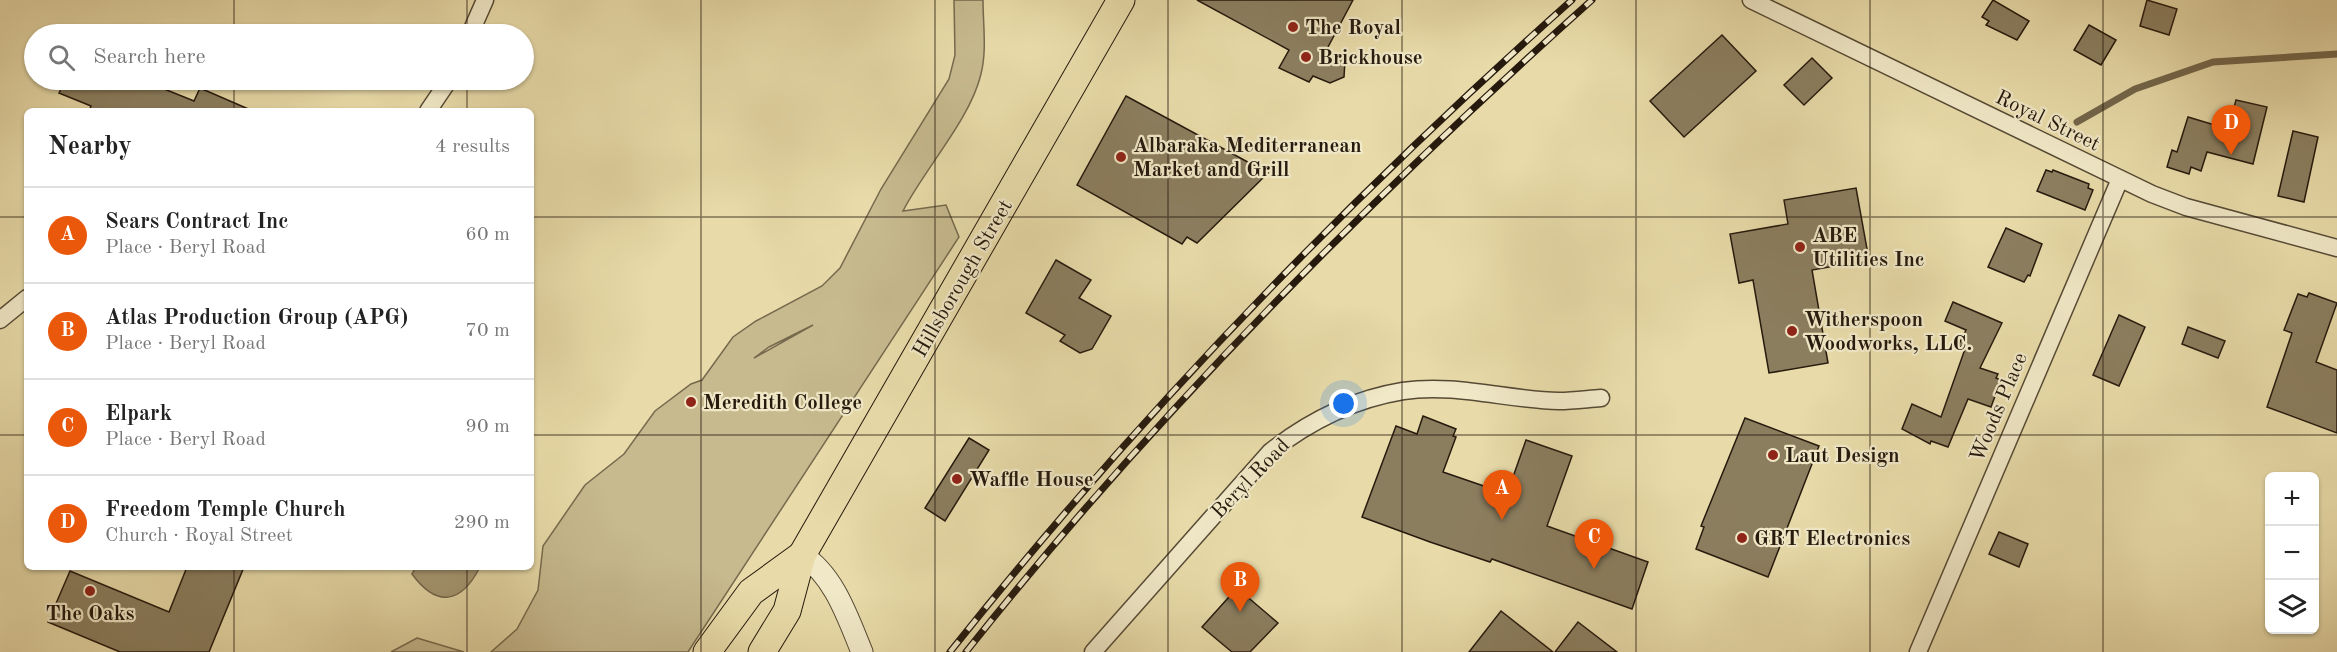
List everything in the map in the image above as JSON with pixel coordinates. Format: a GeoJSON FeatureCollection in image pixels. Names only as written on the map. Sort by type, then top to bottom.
{"type":"FeatureCollection","features":[{"type":"Feature","properties":{"kind":"main road","name":"Hillsborough Street"},"geometry":{"type":"LineString","coordinates":[[762,652],[788,611],[801,555],[1119,1]]}},
{"type":"Feature","properties":{"kind":"main road","name":"Hillsborough Street"},"geometry":{"type":"LineString","coordinates":[[707,652],[751,592],[801,555]]}},
{"type":"Feature","properties":{"kind":"street"},"geometry":{"type":"LineString","coordinates":[[474,24],[485,0]]}},
{"type":"Feature","properties":{"kind":"street","name":"Royal Street"},"geometry":{"type":"LineString","coordinates":[[1751,0],[2120,179],[2186,207],[2337,248]]}},
{"type":"Feature","properties":{"kind":"street"},"geometry":{"type":"LineString","coordinates":[[430,108],[442,90]]}},
{"type":"Feature","properties":{"kind":"street","name":"Woods Place"},"geometry":{"type":"LineString","coordinates":[[1918,652],[2120,179]]}},
{"type":"Feature","properties":{"kind":"street"},"geometry":{"type":"LineString","coordinates":[[0,320],[24,300]]}},
{"type":"Feature","properties":{"kind":"street","name":"Beryl Road"},"geometry":{"type":"LineString","coordinates":[[1093,652],[1270,452],[1300,428],[1333,412],[1403,391],[1479,392],[1558,401],[1601,398]]}},
{"type":"Feature","properties":{"kind":"street"},"geometry":{"type":"LineString","coordinates":[[801,555],[816,566],[829,582],[862,652]]}},
{"type":"Feature","properties":{"kind":"shaded area"},"geometry":{"type":"Polygon","coordinates":[[[954,0],[983,0],[984,56],[975,91],[957,126],[903,211],[946,205],[959,237],[688,652],[491,652],[517,629],[538,590],[543,546],[585,485],[624,454],[655,411],[691,384],[702,380],[733,337],[756,321],[822,286],[840,268],[881,189],[949,79],[955,55],[954,0]],[[813,325],[769,347],[754,358],[813,325]]]}},
{"type":"Feature","properties":{"kind":"shaded area"},"geometry":{"type":"Polygon","coordinates":[[[414,570],[478,570],[465,588],[448,597],[430,592],[412,574],[414,570]]]}},
{"type":"Feature","properties":{"kind":"shaded area"},"geometry":{"type":"Polygon","coordinates":[[[417,638],[464,652],[391,652],[417,638]]]}},
{"type":"Feature","properties":{"kind":"building","name":"The Royal"},"geometry":{"type":"Polygon","coordinates":[[[1197,0],[1353,0],[1327,49],[1345,61],[1344,77],[1330,83],[1313,76],[1309,82],[1279,68],[1289,50],[1197,0]]]}},
{"type":"Feature","properties":{"kind":"building"},"geometry":{"type":"Polygon","coordinates":[[[1993,0],[2029,21],[2017,40],[1986,25],[1989,21],[1982,17],[1993,0]]]}},
{"type":"Feature","properties":{"kind":"building"},"geometry":{"type":"Polygon","coordinates":[[[2147,0],[2177,9],[2169,35],[2140,26],[2147,0]]]}},
{"type":"Feature","properties":{"kind":"building"},"geometry":{"type":"Polygon","coordinates":[[[2089,25],[2116,40],[2101,65],[2074,50],[2089,25]]]}},
{"type":"Feature","properties":{"kind":"building"},"geometry":{"type":"Polygon","coordinates":[[[1722,35],[1756,71],[1684,137],[1650,101],[1722,35]]]}},
{"type":"Feature","properties":{"kind":"building"},"geometry":{"type":"Polygon","coordinates":[[[1812,58],[1832,78],[1804,105],[1784,85],[1812,58]]]}},
{"type":"Feature","properties":{"kind":"building"},"geometry":{"type":"Polygon","coordinates":[[[60,90],[167,90],[194,101],[199,90],[205,90],[246,108],[90,108],[91,106],[59,93],[60,90]]]}},
{"type":"Feature","properties":{"kind":"building"},"geometry":{"type":"Polygon","coordinates":[[[1126,96],[1268,173],[1197,243],[1187,237],[1182,244],[1077,185],[1126,96]]]}},
{"type":"Feature","properties":{"kind":"building"},"geometry":{"type":"Polygon","coordinates":[[[2236,100],[2267,107],[2253,164],[2207,152],[2201,171],[2191,167],[2189,174],[2167,167],[2172,150],[2177,152],[2188,117],[2228,129],[2236,100]]]}},
{"type":"Feature","properties":{"kind":"building"},"geometry":{"type":"Polygon","coordinates":[[[2293,131],[2318,137],[2304,202],[2278,196],[2293,131]]]}},
{"type":"Feature","properties":{"kind":"building"},"geometry":{"type":"Polygon","coordinates":[[[2046,170],[2052,172],[2053,170],[2089,184],[2088,188],[2093,190],[2085,210],[2037,191],[2046,170]]]}},
{"type":"Feature","properties":{"kind":"building"},"geometry":{"type":"Polygon","coordinates":[[[1856,188],[1869,260],[1812,270],[1828,363],[1769,373],[1753,280],[1739,283],[1730,234],[1788,224],[1784,200],[1856,188]]]}},
{"type":"Feature","properties":{"kind":"building"},"geometry":{"type":"Polygon","coordinates":[[[2006,228],[2042,244],[2030,276],[2028,275],[2024,282],[1988,267],[2006,228]]]}},
{"type":"Feature","properties":{"kind":"building"},"geometry":{"type":"Polygon","coordinates":[[[1056,260],[1091,280],[1079,298],[1111,316],[1092,349],[1080,353],[1060,341],[1065,335],[1026,313],[1056,260]]]}},
{"type":"Feature","properties":{"kind":"building"},"geometry":{"type":"Polygon","coordinates":[[[2309,293],[2337,303],[2316,362],[2337,370],[2337,433],[2267,407],[2292,333],[2284,330],[2298,294],[2307,297],[2309,293]]]}},
{"type":"Feature","properties":{"kind":"building"},"geometry":{"type":"Polygon","coordinates":[[[1953,302],[2002,323],[1980,368],[1998,374],[1996,378],[2001,380],[1991,407],[1968,399],[1948,447],[1931,441],[1930,444],[1902,429],[1912,404],[1941,417],[1965,349],[1958,346],[1966,330],[1945,321],[1953,302]]]}},
{"type":"Feature","properties":{"kind":"building"},"geometry":{"type":"Polygon","coordinates":[[[2119,315],[2145,327],[2119,386],[2093,375],[2119,315]]]}},
{"type":"Feature","properties":{"kind":"building"},"geometry":{"type":"Polygon","coordinates":[[[2188,327],[2225,341],[2218,358],[2182,344],[2188,327]]]}},
{"type":"Feature","properties":{"kind":"building"},"geometry":{"type":"Polygon","coordinates":[[[1423,416],[1456,429],[1453,436],[1456,437],[1443,472],[1507,494],[1526,440],[1572,456],[1547,526],[1648,562],[1632,609],[1492,559],[1490,562],[1362,517],[1396,426],[1417,434],[1423,416]]]}},
{"type":"Feature","properties":{"kind":"building"},"geometry":{"type":"Polygon","coordinates":[[[1745,418],[1819,446],[1768,577],[1696,549],[1704,527],[1701,526],[1745,418]]]}},
{"type":"Feature","properties":{"kind":"building","name":"Waffle House"},"geometry":{"type":"Polygon","coordinates":[[[969,438],[989,450],[945,521],[925,508],[969,438]]]}},
{"type":"Feature","properties":{"kind":"building"},"geometry":{"type":"Polygon","coordinates":[[[1999,532],[2028,544],[2019,567],[1989,554],[1999,532]]]}},
{"type":"Feature","properties":{"kind":"building","name":"The Oaks"},"geometry":{"type":"Polygon","coordinates":[[[186,570],[243,570],[209,652],[120,652],[48,622],[70,571],[169,612],[186,570]]]}},
{"type":"Feature","properties":{"kind":"building"},"geometry":{"type":"Polygon","coordinates":[[[1237,588],[1278,623],[1250,652],[1232,652],[1202,627],[1237,588]]]}},
{"type":"Feature","properties":{"kind":"building"},"geometry":{"type":"Polygon","coordinates":[[[1501,611],[1553,652],[1469,652],[1501,611]]]}},
{"type":"Feature","properties":{"kind":"building"},"geometry":{"type":"Polygon","coordinates":[[[1578,622],[1617,652],[1555,652],[1578,622]]]}},
{"type":"Feature","properties":{"kind":"waterway"},"geometry":{"type":"LineString","coordinates":[[2077,122],[2135,89],[2213,62],[2337,54]]}},
{"type":"Feature","properties":{"kind":"railway"},"geometry":{"type":"LineString","coordinates":[[950,652],[1094,479],[1247,313],[1406,153],[1572,0]]}},
{"type":"Feature","properties":{"kind":"railway"},"geometry":{"type":"LineString","coordinates":[[966,652],[1037,564],[1111,479],[1265,313],[1426,153],[1592,0]]}},
{"type":"Feature","properties":{"kind":"place","name":"The Royal"},"geometry":{"type":"Point","coordinates":[1293,27]}},
{"type":"Feature","properties":{"kind":"place","name":"Brickhouse"},"geometry":{"type":"Point","coordinates":[1306,57]}},
{"type":"Feature","properties":{"kind":"place","name":"Freedom Temple Church"},"geometry":{"type":"Point","coordinates":[2231,155]}},
{"type":"Feature","properties":{"kind":"place","name":"Albaraka Mediterranean Market and Grill"},"geometry":{"type":"Point","coordinates":[1121,157]}},
{"type":"Feature","properties":{"kind":"place","name":"ABE Utilities Inc"},"geometry":{"type":"Point","coordinates":[1800,247]}},
{"type":"Feature","properties":{"kind":"place","name":"Witherspoon Woodworks, LLC."},"geometry":{"type":"Point","coordinates":[1792,331]}},
{"type":"Feature","properties":{"kind":"place","name":"Meredith College"},"geometry":{"type":"Point","coordinates":[691,402]}},
{"type":"Feature","properties":{"kind":"place","name":"Laut Design"},"geometry":{"type":"Point","coordinates":[1773,455]}},
{"type":"Feature","properties":{"kind":"place","name":"Waffle House"},"geometry":{"type":"Point","coordinates":[957,479]}},
{"type":"Feature","properties":{"kind":"place","name":"Sears Contract Inc"},"geometry":{"type":"Point","coordinates":[1502,520]}},
{"type":"Feature","properties":{"kind":"place","name":"GRT Electronics"},"geometry":{"type":"Point","coordinates":[1742,538]}},
{"type":"Feature","properties":{"kind":"place","name":"Elpark"},"geometry":{"type":"Point","coordinates":[1594,569]}},
{"type":"Feature","properties":{"kind":"place","name":"The Oaks"},"geometry":{"type":"Point","coordinates":[90,591]}},
{"type":"Feature","properties":{"kind":"place","name":"Atlas Production Group (APG)"},"geometry":{"type":"Point","coordinates":[1240,612]}}]}
